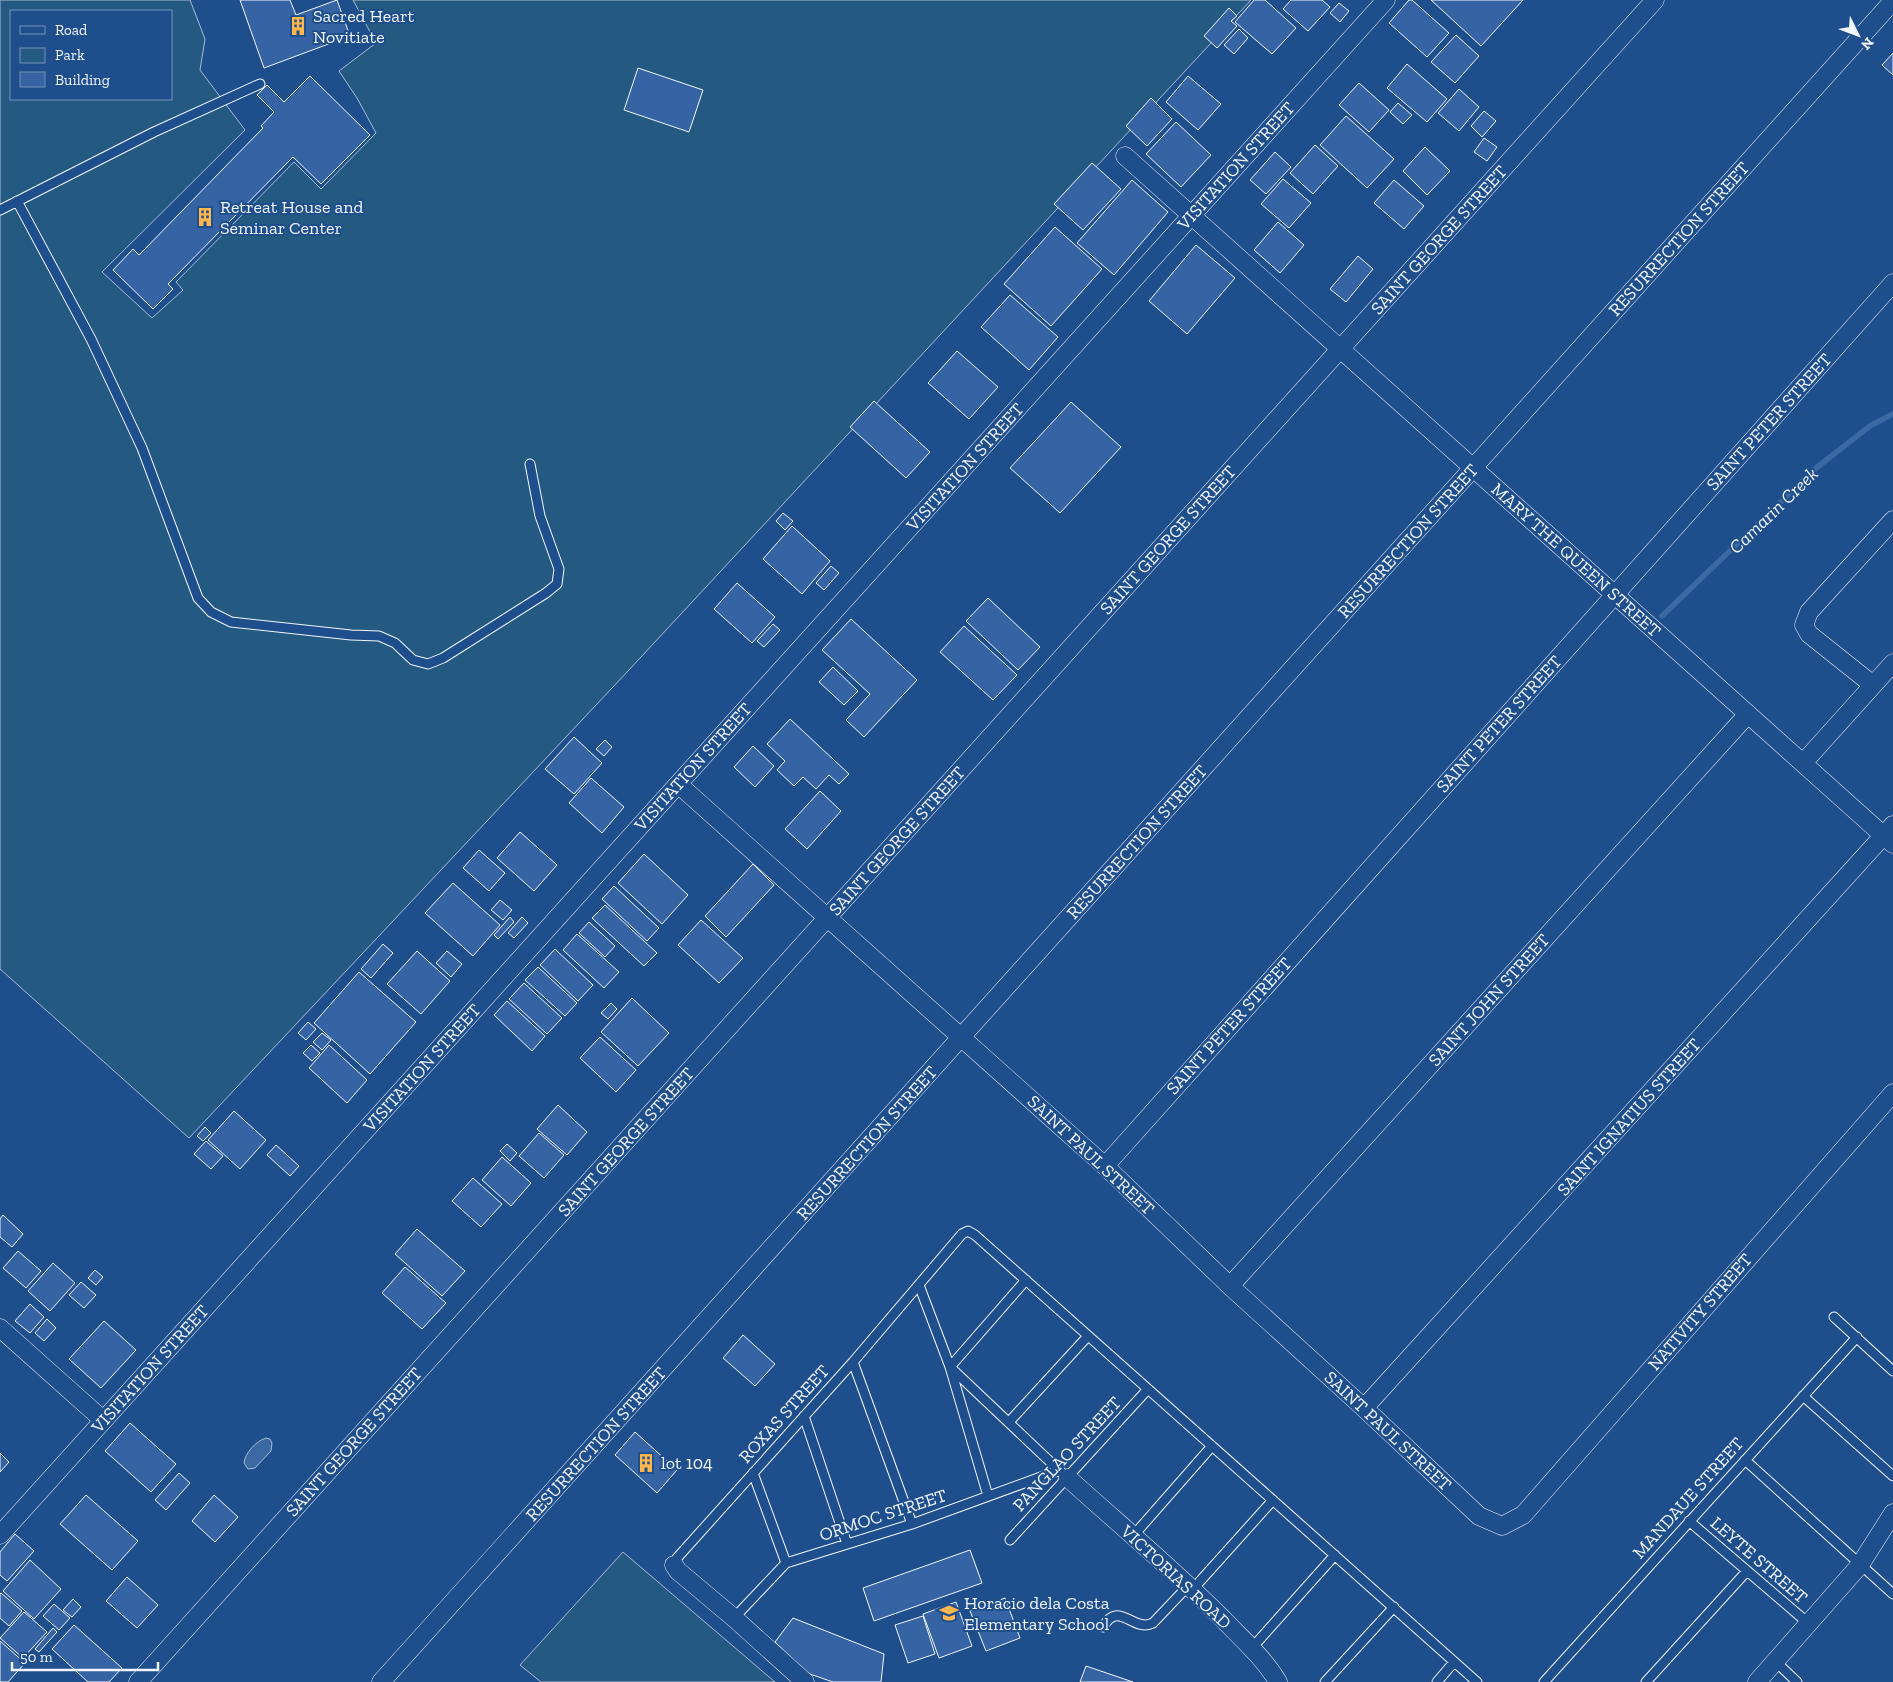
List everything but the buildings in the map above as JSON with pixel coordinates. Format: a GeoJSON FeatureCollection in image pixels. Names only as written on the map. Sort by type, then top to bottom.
{"type":"FeatureCollection","features":[{"type":"Feature","properties":{"kind":"street","name":"VISITATION STREET"},"geometry":{"type":"LineString","coordinates":[[0,1535],[1386,0]]}},
{"type":"Feature","properties":{"kind":"street","name":"SAINT GEORGE STREET"},"geometry":{"type":"LineString","coordinates":[[138,1682],[1655,0]]}},
{"type":"Feature","properties":{"kind":"street","name":"RESURRECTION STREET"},"geometry":{"type":"LineString","coordinates":[[381,1682],[1893,1]]}},
{"type":"Feature","properties":{"kind":"street","name":"MARY THE QUEEN STREET"},"geometry":{"type":"LineString","coordinates":[[1125,156],[1803,763],[1890,835]]}},
{"type":"Feature","properties":{"kind":"street","name":"SAINT PETER STREET"},"geometry":{"type":"LineString","coordinates":[[1105,1166],[1893,283]]}},
{"type":"Feature","properties":{"kind":"street"},"geometry":{"type":"LineString","coordinates":[[1873,685],[1809,634],[1804,625],[1810,612],[1893,520]]}},
{"type":"Feature","properties":{"kind":"street"},"geometry":{"type":"LineString","coordinates":[[1803,763],[1893,663]]}},
{"type":"Feature","properties":{"kind":"street","name":"SAINT JOHN STREET"},"geometry":{"type":"LineString","coordinates":[[1230,1286],[1748,714]]}},
{"type":"Feature","properties":{"kind":"street","name":"SAINT PAUL STREET"},"geometry":{"type":"LineString","coordinates":[[678,784],[1105,1166],[1230,1286],[1479,1516],[1502,1526]]}},
{"type":"Feature","properties":{"kind":"street","name":"SAINT IGNATIUS STREET"},"geometry":{"type":"LineString","coordinates":[[1364,1408],[1890,835]]}},
{"type":"Feature","properties":{"kind":"street","name":"NATIVITY STREET"},"geometry":{"type":"LineString","coordinates":[[1502,1526],[1523,1515],[1893,1092]]}},
{"type":"Feature","properties":{"kind":"street"},"geometry":{"type":"LineString","coordinates":[[0,1328],[103,1420]]}},
{"type":"Feature","properties":{"kind":"street","name":"VICTORIAS ROAD"},"geometry":{"type":"LineString","coordinates":[[1064,1474],[1191,1587],[1252,1648],[1271,1670],[1278,1682]]}},
{"type":"Feature","properties":{"kind":"street"},"geometry":{"type":"LineString","coordinates":[[1757,1682],[1860,1564],[1893,1513]]}},
{"type":"Feature","properties":{"kind":"street"},"geometry":{"type":"LineString","coordinates":[[674,1565],[678,1571],[806,1682]]}},
{"type":"Feature","properties":{"kind":"lane"},"geometry":{"type":"LineString","coordinates":[[0,210],[154,132],[260,84]]}},
{"type":"Feature","properties":{"kind":"lane"},"geometry":{"type":"LineString","coordinates":[[18,201],[91,339],[142,448],[198,598],[212,612],[231,622],[351,635],[379,636],[395,643],[413,660],[428,664],[443,658],[546,593],[557,584],[559,569],[540,516],[530,464]]}},
{"type":"Feature","properties":{"kind":"lane","name":"ROXAS STREET"},"geometry":{"type":"LineString","coordinates":[[674,1565],[676,1558],[853,1362],[962,1234],[968,1231],[975,1235],[1026,1280]]}},
{"type":"Feature","properties":{"kind":"lane"},"geometry":{"type":"LineString","coordinates":[[950,1367],[1026,1280],[1477,1682]]}},
{"type":"Feature","properties":{"kind":"lane"},"geometry":{"type":"LineString","coordinates":[[919,1285],[950,1367],[988,1496]]}},
{"type":"Feature","properties":{"kind":"lane"},"geometry":{"type":"LineString","coordinates":[[1834,1316],[1893,1371]]}},
{"type":"Feature","properties":{"kind":"lane"},"geometry":{"type":"LineString","coordinates":[[1009,1422],[1088,1336]]}},
{"type":"Feature","properties":{"kind":"lane","name":"MANDAUE STREET"},"geometry":{"type":"LineString","coordinates":[[1544,1682],[1857,1337]]}},
{"type":"Feature","properties":{"kind":"lane"},"geometry":{"type":"LineString","coordinates":[[853,1362],[912,1524]]}},
{"type":"Feature","properties":{"kind":"lane"},"geometry":{"type":"LineString","coordinates":[[950,1367],[1064,1474]]}},
{"type":"Feature","properties":{"kind":"lane","name":"PANGLAO STREET"},"geometry":{"type":"LineString","coordinates":[[1010,1540],[1064,1474],[1148,1389]]}},
{"type":"Feature","properties":{"kind":"lane"},"geometry":{"type":"LineString","coordinates":[[1803,1396],[1893,1476]]}},
{"type":"Feature","properties":{"kind":"lane"},"geometry":{"type":"LineString","coordinates":[[804,1416],[847,1544]]}},
{"type":"Feature","properties":{"kind":"lane"},"geometry":{"type":"LineString","coordinates":[[1132,1536],[1212,1446]]}},
{"type":"Feature","properties":{"kind":"lane"},"geometry":{"type":"LineString","coordinates":[[1745,1460],[1893,1594]]}},
{"type":"Feature","properties":{"kind":"lane"},"geometry":{"type":"LineString","coordinates":[[753,1473],[786,1563]]}},
{"type":"Feature","properties":{"kind":"lane","name":"ORMOC STREET"},"geometry":{"type":"LineString","coordinates":[[734,1618],[786,1563],[912,1524],[988,1496],[1064,1474]]}},
{"type":"Feature","properties":{"kind":"lane"},"geometry":{"type":"LineString","coordinates":[[1103,1627],[1108,1619],[1114,1615],[1123,1616],[1140,1625],[1146,1626],[1153,1623],[1191,1587],[1273,1500]]}},
{"type":"Feature","properties":{"kind":"lane","name":"LEYTE STREET"},"geometry":{"type":"LineString","coordinates":[[1689,1521],[1808,1623]]}},
{"type":"Feature","properties":{"kind":"lane"},"geometry":{"type":"LineString","coordinates":[[1252,1648],[1335,1555]]}},
{"type":"Feature","properties":{"kind":"lane"},"geometry":{"type":"LineString","coordinates":[[1646,1682],[1747,1571]]}},
{"type":"Feature","properties":{"kind":"lane"},"geometry":{"type":"LineString","coordinates":[[1325,1682],[1394,1608]]}},
{"type":"Feature","properties":{"kind":"lane"},"geometry":{"type":"LineString","coordinates":[[1775,1661],[1797,1682]]}},
{"type":"Feature","properties":{"kind":"lane"},"geometry":{"type":"LineString","coordinates":[[1437,1682],[1454,1662]]}},
{"type":"Feature","properties":{"kind":"green space"},"geometry":{"type":"Polygon","coordinates":[[[0,0],[190,0],[205,39],[200,70],[245,130],[102,272],[152,318],[183,290],[176,282],[294,162],[321,189],[376,133],[357,98],[339,71],[376,43],[353,0],[1251,0],[628,671],[189,1138],[0,969],[0,0]]]}},
{"type":"Feature","properties":{"kind":"green space"},"geometry":{"type":"Polygon","coordinates":[[[623,1552],[775,1682],[541,1682],[520,1665],[623,1552]]]}},
{"type":"Feature","properties":{"kind":"shaded area"},"geometry":{"type":"Polygon","coordinates":[[[266,1438],[270,1439],[272,1443],[271,1451],[255,1468],[248,1469],[244,1463],[246,1455],[255,1445],[266,1438]]]}},
{"type":"Feature","properties":{"kind":"waterway","name":"Camarin Creek"},"geometry":{"type":"LineString","coordinates":[[1662,616],[1816,468],[1870,426],[1893,414]]}},
{"type":"Feature","properties":{"kind":"place","name":"Sacred Heart Novitiate"},"geometry":{"type":"Point","coordinates":[298,26]}},
{"type":"Feature","properties":{"kind":"place","name":"Retreat House and Seminar Center"},"geometry":{"type":"Point","coordinates":[205,217]}},
{"type":"Feature","properties":{"kind":"place","name":"lot 104"},"geometry":{"type":"Point","coordinates":[646,1463]}},
{"type":"Feature","properties":{"kind":"place","name":"Horacio dela Costa Elementary School"},"geometry":{"type":"Point","coordinates":[949,1613]}}]}
